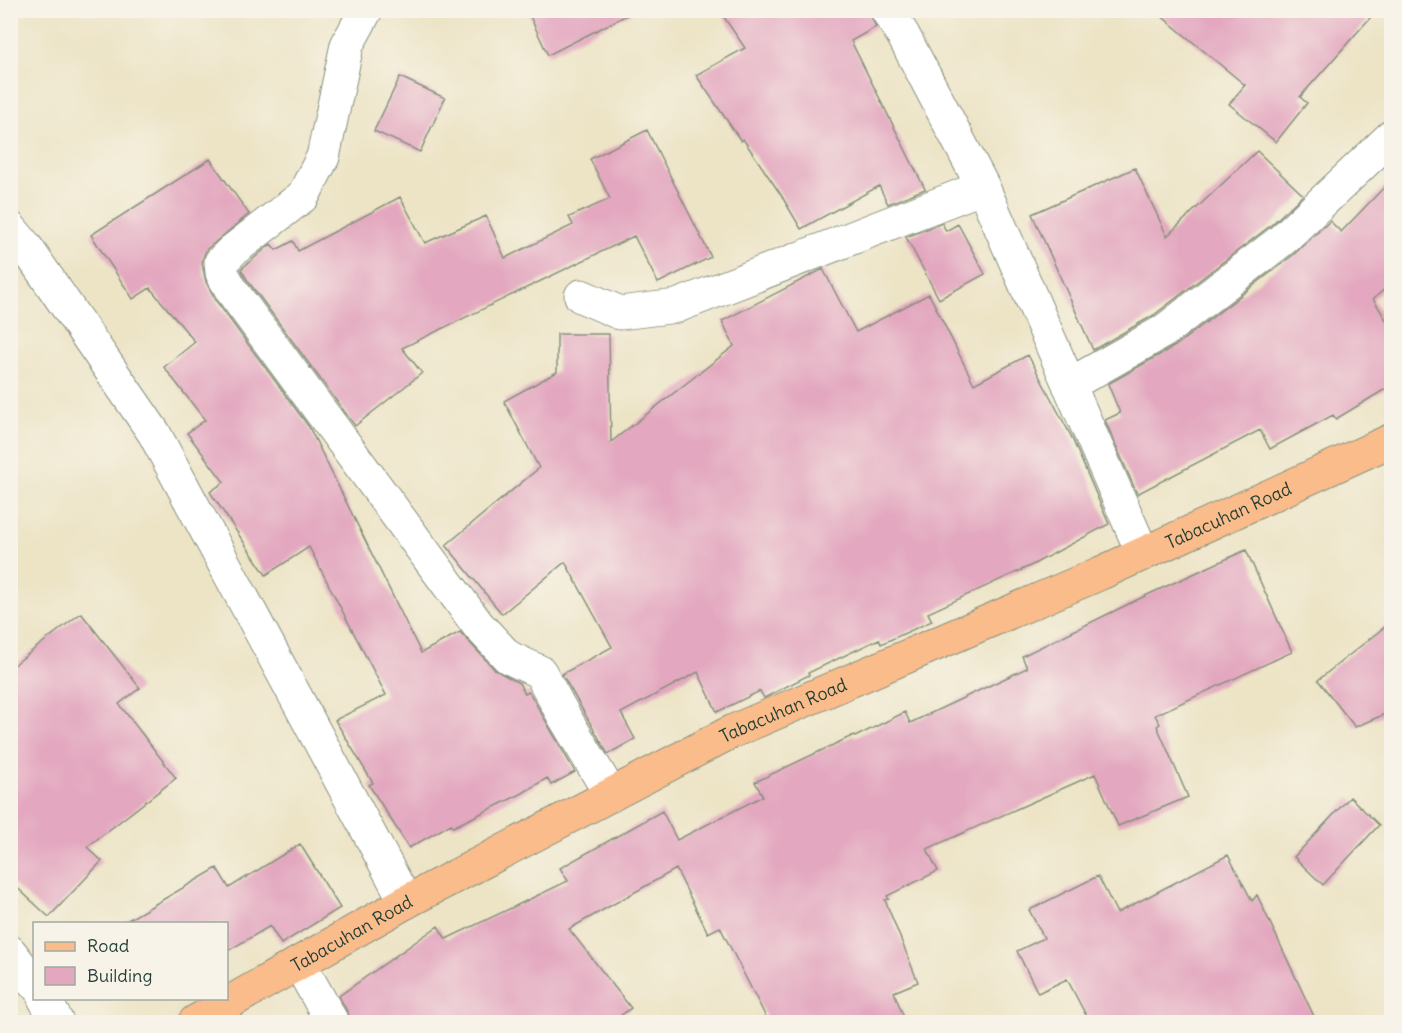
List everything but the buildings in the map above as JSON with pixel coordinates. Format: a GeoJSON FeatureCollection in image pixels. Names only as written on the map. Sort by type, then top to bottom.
{"type":"FeatureCollection","features":[{"type":"Feature","properties":{"kind":"main road","name":"Tabacuhan Road"},"geometry":{"type":"LineString","coordinates":[[195,1023],[406,902],[731,732],[1143,554],[1392,440]]}},
{"type":"Feature","properties":{"kind":"street"},"geometry":{"type":"LineString","coordinates":[[366,10],[347,45],[323,157],[303,196],[232,251],[221,262],[222,273],[232,291],[478,625],[508,657],[540,672],[611,795]]}},
{"type":"Feature","properties":{"kind":"street"},"geometry":{"type":"LineString","coordinates":[[887,10],[903,35],[983,187],[1143,554]]}},
{"type":"Feature","properties":{"kind":"street"},"geometry":{"type":"LineString","coordinates":[[1069,385],[1164,331],[1282,240],[1392,136]]}},
{"type":"Feature","properties":{"kind":"street"},"geometry":{"type":"LineString","coordinates":[[581,296],[620,312],[677,306],[983,187]]}},
{"type":"Feature","properties":{"kind":"street"},"geometry":{"type":"LineString","coordinates":[[10,228],[26,247],[154,433],[406,902]]}},
{"type":"Feature","properties":{"kind":"street"},"geometry":{"type":"LineString","coordinates":[[10,952],[33,982]]}},
{"type":"Feature","properties":{"kind":"street"},"geometry":{"type":"LineString","coordinates":[[299,963],[332,1023]]}},
{"type":"Feature","properties":{"kind":"street"},"geometry":{"type":"LineString","coordinates":[[45,1000],[57,1023]]}}]}
